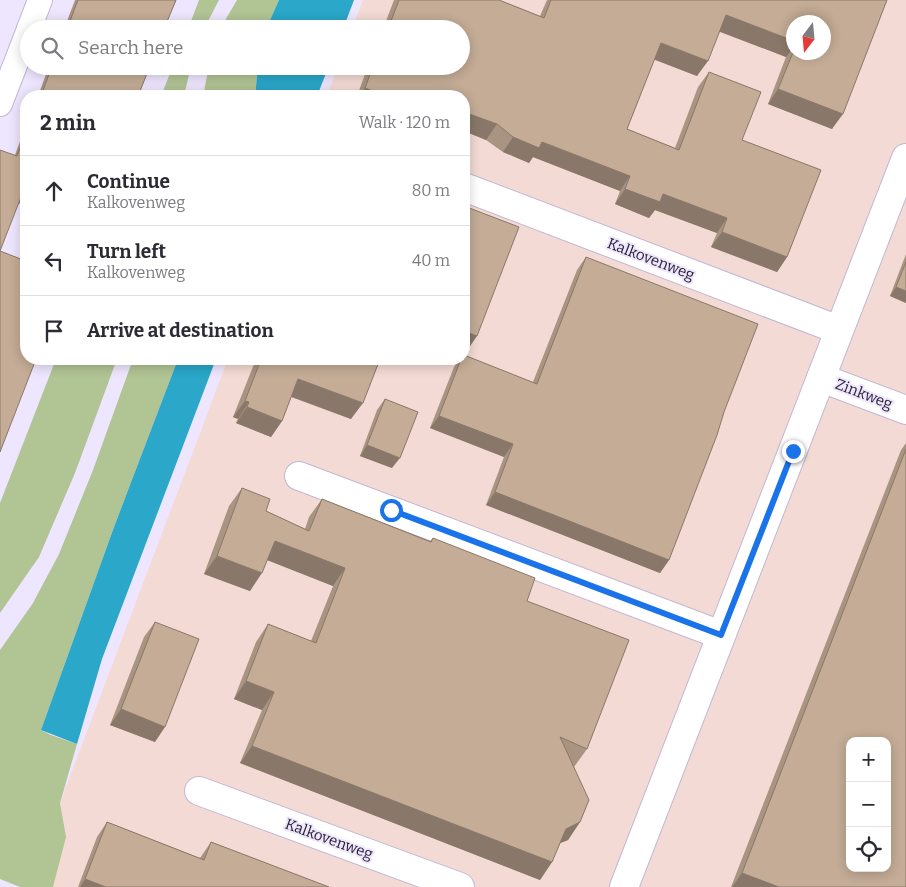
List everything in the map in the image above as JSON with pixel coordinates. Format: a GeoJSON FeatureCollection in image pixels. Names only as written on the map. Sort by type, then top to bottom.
{"type":"FeatureCollection","features":[{"type":"Feature","properties":{"kind":"street"},"geometry":{"type":"LineString","coordinates":[[32,20],[40,0]]}},
{"type":"Feature","properties":{"kind":"street"},"geometry":{"type":"LineString","coordinates":[[0,104],[20,52]]}},
{"type":"Feature","properties":{"kind":"street"},"geometry":{"type":"LineString","coordinates":[[624,887],[906,158]]}},
{"type":"Feature","properties":{"kind":"street","name":"Kalkovenweg"},"geometry":{"type":"LineString","coordinates":[[470,189],[839,330]]}},
{"type":"Feature","properties":{"kind":"street","name":"Zinkweg"},"geometry":{"type":"LineString","coordinates":[[821,378],[906,410]]}},
{"type":"Feature","properties":{"kind":"street"},"geometry":{"type":"LineString","coordinates":[[299,476],[721,635]]}},
{"type":"Feature","properties":{"kind":"street","name":"Kalkovenweg"},"geometry":{"type":"LineString","coordinates":[[199,791],[460,887]]}},
{"type":"Feature","properties":{"kind":"shaded area"},"geometry":{"type":"Polygon","coordinates":[[[363,0],[906,0],[906,887],[28,887],[226,365],[470,365],[470,90],[329,90],[335,75],[470,75],[470,20],[355,20],[363,0]]]}},
{"type":"Feature","properties":{"kind":"green space"},"geometry":{"type":"Polygon","coordinates":[[[199,0],[219,0],[209,20],[191,20],[199,0]]]}},
{"type":"Feature","properties":{"kind":"green space"},"geometry":{"type":"Polygon","coordinates":[[[237,0],[279,0],[270,20],[225,20],[237,0]]]}},
{"type":"Feature","properties":{"kind":"green space"},"geometry":{"type":"Polygon","coordinates":[[[169,75],[189,75],[185,90],[163,90],[169,75]]]}},
{"type":"Feature","properties":{"kind":"green space"},"geometry":{"type":"Polygon","coordinates":[[[207,75],[257,75],[256,90],[204,90],[207,75]]]}},
{"type":"Feature","properties":{"kind":"green space"},"geometry":{"type":"Polygon","coordinates":[[[54,365],[115,365],[75,473],[39,557],[0,613],[0,503],[54,365]]]}},
{"type":"Feature","properties":{"kind":"green space"},"geometry":{"type":"Polygon","coordinates":[[[131,365],[176,365],[114,527],[41,730],[77,744],[60,803],[66,837],[53,887],[20,887],[0,879],[0,650],[33,603],[59,554],[93,470],[131,365]]]}},
{"type":"Feature","properties":{"kind":"water"},"geometry":{"type":"Polygon","coordinates":[[[279,0],[354,0],[346,20],[270,20],[279,0]]]}},
{"type":"Feature","properties":{"kind":"water"},"geometry":{"type":"Polygon","coordinates":[[[257,75],[325,75],[319,90],[256,90],[257,75]]]}},
{"type":"Feature","properties":{"kind":"water"},"geometry":{"type":"Polygon","coordinates":[[[176,365],[214,365],[102,659],[77,744],[41,730],[114,527],[176,365]]]}},
{"type":"Feature","properties":{"kind":"building"},"geometry":{"type":"Polygon","coordinates":[[[78,0],[176,0],[168,20],[70,20],[78,0]]]}},
{"type":"Feature","properties":{"kind":"building"},"geometry":{"type":"Polygon","coordinates":[[[399,0],[499,0],[544,18],[551,0],[887,0],[843,114],[778,89],[790,60],[831,60],[831,15],[786,15],[786,38],[726,15],[708,61],[661,43],[627,129],[679,150],[709,72],[761,92],[742,140],[821,170],[787,257],[722,232],[727,218],[663,194],[660,202],[625,189],[630,176],[542,142],[539,148],[513,137],[497,124],[470,114],[470,90],[370,90],[365,88],[370,75],[470,75],[470,20],[391,20],[399,0]]]}},
{"type":"Feature","properties":{"kind":"building"},"geometry":{"type":"Polygon","coordinates":[[[49,75],[146,75],[140,90],[43,90],[49,75]]]}},
{"type":"Feature","properties":{"kind":"building"},"geometry":{"type":"Polygon","coordinates":[[[20,148],[20,200],[0,251],[0,150],[17,156],[20,148]]]}},
{"type":"Feature","properties":{"kind":"building"},"geometry":{"type":"Polygon","coordinates":[[[470,208],[519,227],[477,336],[470,333],[470,208]]]}},
{"type":"Feature","properties":{"kind":"building"},"geometry":{"type":"Polygon","coordinates":[[[0,251],[20,259],[20,365],[34,365],[0,452],[0,251]]]}},
{"type":"Feature","properties":{"kind":"building"},"geometry":{"type":"Polygon","coordinates":[[[586,257],[758,324],[669,560],[495,492],[513,444],[439,416],[459,365],[470,365],[470,357],[537,384],[586,257]]]}},
{"type":"Feature","properties":{"kind":"building"},"geometry":{"type":"Polygon","coordinates":[[[906,262],[906,291],[896,287],[906,262]]]}},
{"type":"Feature","properties":{"kind":"building"},"geometry":{"type":"Polygon","coordinates":[[[259,365],[378,365],[363,403],[298,379],[282,421],[247,407],[249,402],[245,401],[259,365]]]}},
{"type":"Feature","properties":{"kind":"building"},"geometry":{"type":"Polygon","coordinates":[[[385,399],[418,412],[400,458],[367,445],[385,399]]]}},
{"type":"Feature","properties":{"kind":"building"},"geometry":{"type":"Polygon","coordinates":[[[906,449],[906,887],[779,887],[742,873],[906,449]]]}},
{"type":"Feature","properties":{"kind":"building"},"geometry":{"type":"Polygon","coordinates":[[[242,488],[270,499],[266,511],[309,531],[322,499],[431,542],[433,538],[535,578],[527,601],[629,640],[587,749],[560,737],[589,800],[580,822],[566,829],[552,862],[252,746],[274,692],[246,681],[268,624],[316,643],[345,568],[275,541],[262,573],[217,556],[242,488]]]}},
{"type":"Feature","properties":{"kind":"building"},"geometry":{"type":"Polygon","coordinates":[[[155,622],[199,639],[165,727],[121,709],[155,622]]]}},
{"type":"Feature","properties":{"kind":"building"},"geometry":{"type":"Polygon","coordinates":[[[107,822],[204,860],[211,842],[329,887],[106,887],[85,879],[107,822]]]}},
{"type":"Feature","properties":{"kind":"route"},"geometry":{"type":"LineString","coordinates":[[391,510],[721,635],[793,451]]}}]}
